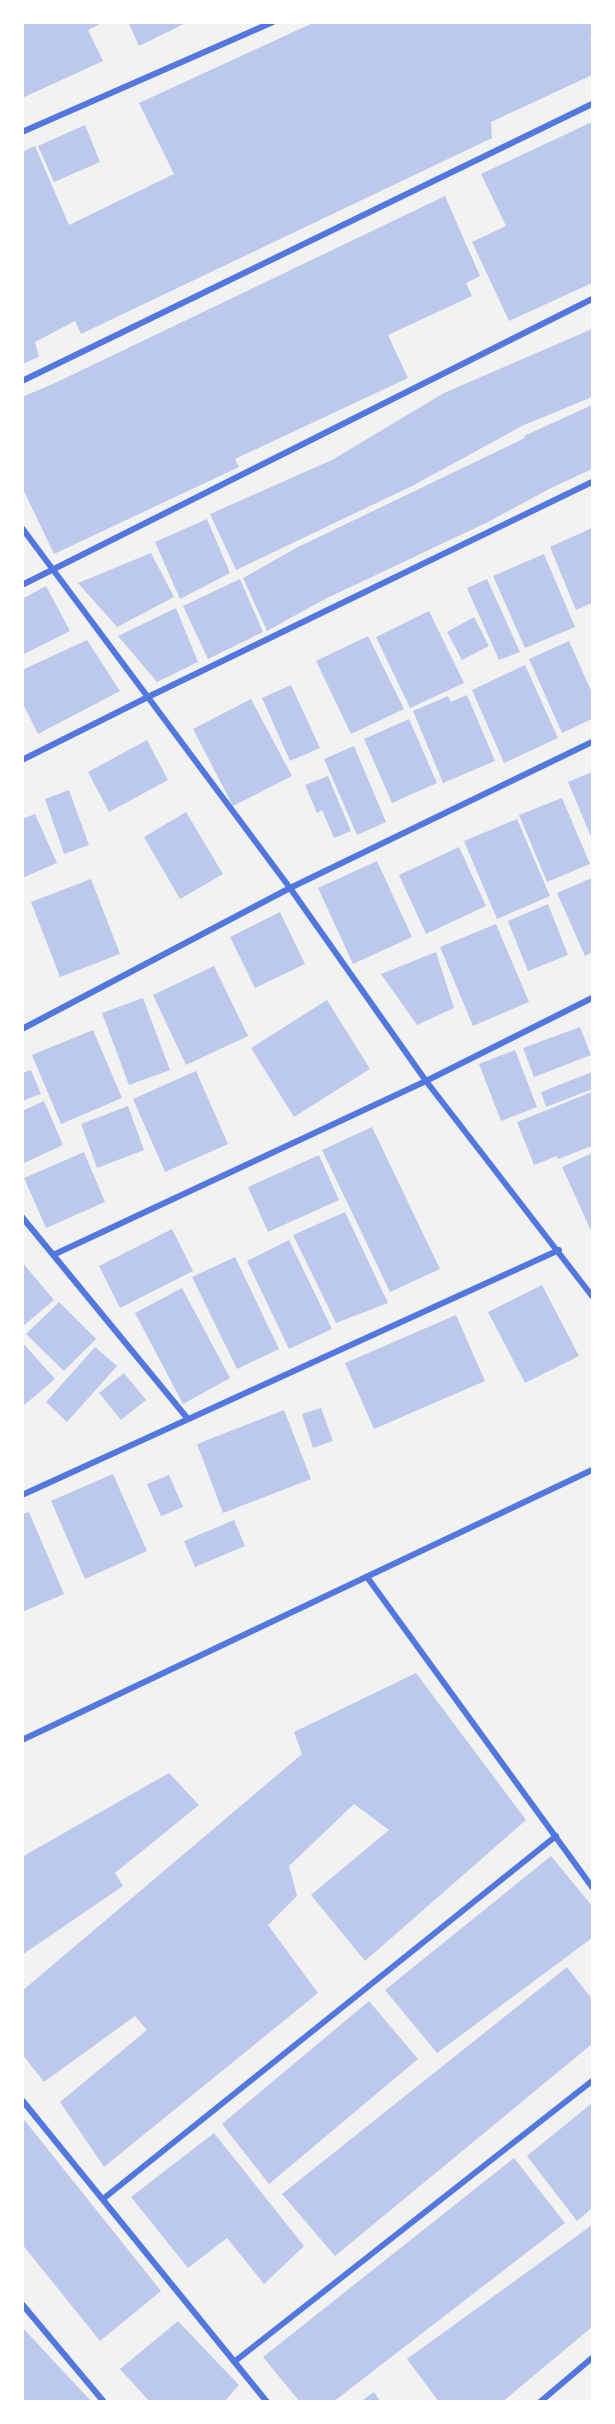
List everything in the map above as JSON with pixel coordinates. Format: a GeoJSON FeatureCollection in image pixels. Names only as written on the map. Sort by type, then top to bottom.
{"type":"FeatureCollection","features":[{"type":"Feature","properties":{"kind":"street"},"geometry":{"type":"LineString","coordinates":[[22,132],[273,22]]}},
{"type":"Feature","properties":{"kind":"street"},"geometry":{"type":"LineString","coordinates":[[22,381],[592,104]]}},
{"type":"Feature","properties":{"kind":"street"},"geometry":{"type":"LineString","coordinates":[[22,585],[592,299]]}},
{"type":"Feature","properties":{"kind":"street"},"geometry":{"type":"LineString","coordinates":[[22,760],[592,482]]}},
{"type":"Feature","properties":{"kind":"street"},"geometry":{"type":"LineString","coordinates":[[22,528],[290,888],[426,1081],[559,1250],[592,1296]]}},
{"type":"Feature","properties":{"kind":"street"},"geometry":{"type":"LineString","coordinates":[[22,1029],[290,888],[592,742]]}},
{"type":"Feature","properties":{"kind":"street"},"geometry":{"type":"LineString","coordinates":[[53,1255],[426,1081],[592,998]]}},
{"type":"Feature","properties":{"kind":"street"},"geometry":{"type":"LineString","coordinates":[[22,1217],[188,1419]]}},
{"type":"Feature","properties":{"kind":"street"},"geometry":{"type":"LineString","coordinates":[[22,1495],[559,1250]]}},
{"type":"Feature","properties":{"kind":"street"},"geometry":{"type":"LineString","coordinates":[[22,1740],[592,1470]]}},
{"type":"Feature","properties":{"kind":"street"},"geometry":{"type":"LineString","coordinates":[[367,1576],[592,1887]]}},
{"type":"Feature","properties":{"kind":"street"},"geometry":{"type":"LineString","coordinates":[[102,2199],[556,1836]]}},
{"type":"Feature","properties":{"kind":"street"},"geometry":{"type":"LineString","coordinates":[[234,2362],[592,2081]]}},
{"type":"Feature","properties":{"kind":"street"},"geometry":{"type":"LineString","coordinates":[[22,2100],[267,2402]]}},
{"type":"Feature","properties":{"kind":"street"},"geometry":{"type":"LineString","coordinates":[[22,2304],[104,2402]]}},
{"type":"Feature","properties":{"kind":"street"},"geometry":{"type":"LineString","coordinates":[[540,2402],[592,2358]]}},
{"type":"Feature","properties":{"kind":"building"},"geometry":{"type":"Polygon","coordinates":[[[22,22],[104,22],[88,30],[103,61],[22,98],[22,22]]]}},
{"type":"Feature","properties":{"kind":"building"},"geometry":{"type":"Polygon","coordinates":[[[128,22],[188,22],[139,46],[128,22]]]}},
{"type":"Feature","properties":{"kind":"building"},"geometry":{"type":"Polygon","coordinates":[[[315,22],[592,22],[592,36],[590,37],[592,75],[491,122],[492,138],[81,334],[75,321],[35,342],[39,357],[22,364],[22,152],[35,146],[69,225],[174,174],[139,103],[315,22]]]}},
{"type":"Feature","properties":{"kind":"building"},"geometry":{"type":"Polygon","coordinates":[[[592,122],[592,283],[509,321],[472,242],[506,226],[481,174],[592,122]]]}},
{"type":"Feature","properties":{"kind":"building"},"geometry":{"type":"Polygon","coordinates":[[[85,125],[100,162],[54,182],[38,146],[85,125]]]}},
{"type":"Feature","properties":{"kind":"building"},"geometry":{"type":"Polygon","coordinates":[[[445,196],[480,276],[466,283],[472,296],[388,335],[408,378],[235,459],[239,467],[54,554],[22,487],[22,397],[445,196]]]}},
{"type":"Feature","properties":{"kind":"building"},"geometry":{"type":"Polygon","coordinates":[[[592,329],[592,397],[524,425],[412,486],[236,570],[210,514],[332,460],[444,393],[592,329]]]}},
{"type":"Feature","properties":{"kind":"building"},"geometry":{"type":"Polygon","coordinates":[[[592,405],[592,469],[488,522],[323,600],[267,631],[243,578],[298,547],[592,405]]]}},
{"type":"Feature","properties":{"kind":"building"},"geometry":{"type":"Polygon","coordinates":[[[207,519],[230,573],[180,599],[155,542],[207,519]]]}},
{"type":"Feature","properties":{"kind":"building"},"geometry":{"type":"Polygon","coordinates":[[[592,528],[592,603],[576,610],[550,547],[592,528]]]}},
{"type":"Feature","properties":{"kind":"building"},"geometry":{"type":"Polygon","coordinates":[[[151,553],[174,597],[117,627],[78,583],[151,553]]]}},
{"type":"Feature","properties":{"kind":"building"},"geometry":{"type":"Polygon","coordinates":[[[544,554],[575,627],[525,648],[493,576],[544,554]]]}},
{"type":"Feature","properties":{"kind":"building"},"geometry":{"type":"Polygon","coordinates":[[[240,579],[263,632],[208,659],[183,606],[240,579]]]}},
{"type":"Feature","properties":{"kind":"building"},"geometry":{"type":"Polygon","coordinates":[[[487,579],[520,652],[499,660],[467,588],[487,579]]]}},
{"type":"Feature","properties":{"kind":"building"},"geometry":{"type":"Polygon","coordinates":[[[46,586],[70,631],[22,655],[22,599],[46,586]]]}},
{"type":"Feature","properties":{"kind":"building"},"geometry":{"type":"Polygon","coordinates":[[[176,608],[198,662],[157,682],[118,636],[176,608]]]}},
{"type":"Feature","properties":{"kind":"building"},"geometry":{"type":"Polygon","coordinates":[[[429,611],[464,683],[410,708],[376,637],[429,611]]]}},
{"type":"Feature","properties":{"kind":"building"},"geometry":{"type":"Polygon","coordinates":[[[474,617],[489,646],[462,660],[447,632],[474,617]]]}},
{"type":"Feature","properties":{"kind":"building"},"geometry":{"type":"Polygon","coordinates":[[[368,636],[404,709],[351,734],[316,661],[368,636]]]}},
{"type":"Feature","properties":{"kind":"building"},"geometry":{"type":"Polygon","coordinates":[[[87,640],[120,691],[38,734],[22,702],[22,670],[87,640]]]}},
{"type":"Feature","properties":{"kind":"building"},"geometry":{"type":"Polygon","coordinates":[[[569,641],[592,693],[592,719],[562,733],[529,659],[569,641]]]}},
{"type":"Feature","properties":{"kind":"building"},"geometry":{"type":"Polygon","coordinates":[[[525,665],[558,738],[504,763],[472,690],[525,665]]]}},
{"type":"Feature","properties":{"kind":"building"},"geometry":{"type":"Polygon","coordinates":[[[291,685],[320,748],[290,761],[262,698],[291,685]]]}},
{"type":"Feature","properties":{"kind":"building"},"geometry":{"type":"Polygon","coordinates":[[[467,695],[495,761],[443,783],[413,711],[448,696],[451,702],[467,695]]]}},
{"type":"Feature","properties":{"kind":"building"},"geometry":{"type":"Polygon","coordinates":[[[251,699],[292,776],[233,806],[193,729],[251,699]]]}},
{"type":"Feature","properties":{"kind":"building"},"geometry":{"type":"Polygon","coordinates":[[[409,719],[437,783],[392,803],[364,739],[409,719]]]}},
{"type":"Feature","properties":{"kind":"building"},"geometry":{"type":"Polygon","coordinates":[[[147,740],[168,780],[109,812],[88,772],[147,740]]]}},
{"type":"Feature","properties":{"kind":"building"},"geometry":{"type":"Polygon","coordinates":[[[354,746],[386,822],[357,835],[324,759],[354,746]]]}},
{"type":"Feature","properties":{"kind":"building"},"geometry":{"type":"Polygon","coordinates":[[[592,772],[592,839],[568,782],[592,772]]]}},
{"type":"Feature","properties":{"kind":"building"},"geometry":{"type":"Polygon","coordinates":[[[328,776],[351,831],[334,838],[322,810],[317,813],[305,785],[328,776]]]}},
{"type":"Feature","properties":{"kind":"building"},"geometry":{"type":"Polygon","coordinates":[[[69,790],[89,845],[64,854],[45,799],[69,790]]]}},
{"type":"Feature","properties":{"kind":"building"},"geometry":{"type":"Polygon","coordinates":[[[562,798],[590,864],[547,882],[519,815],[562,798]]]}},
{"type":"Feature","properties":{"kind":"building"},"geometry":{"type":"Polygon","coordinates":[[[186,812],[223,874],[180,899],[144,837],[186,812]]]}},
{"type":"Feature","properties":{"kind":"building"},"geometry":{"type":"Polygon","coordinates":[[[35,814],[57,863],[22,878],[22,819],[35,814]]]}},
{"type":"Feature","properties":{"kind":"building"},"geometry":{"type":"Polygon","coordinates":[[[517,819],[550,896],[497,919],[464,841],[517,819]]]}},
{"type":"Feature","properties":{"kind":"building"},"geometry":{"type":"Polygon","coordinates":[[[459,847],[486,906],[426,934],[399,875],[459,847]]]}},
{"type":"Feature","properties":{"kind":"building"},"geometry":{"type":"Polygon","coordinates":[[[377,861],[412,937],[353,964],[318,888],[377,861]]]}},
{"type":"Feature","properties":{"kind":"building"},"geometry":{"type":"Polygon","coordinates":[[[592,878],[592,952],[585,956],[557,893],[592,878]]]}},
{"type":"Feature","properties":{"kind":"building"},"geometry":{"type":"Polygon","coordinates":[[[91,879],[120,954],[60,977],[31,902],[91,879]]]}},
{"type":"Feature","properties":{"kind":"building"},"geometry":{"type":"Polygon","coordinates":[[[548,904],[568,955],[528,971],[508,921],[548,904]]]}},
{"type":"Feature","properties":{"kind":"building"},"geometry":{"type":"Polygon","coordinates":[[[280,912],[305,964],[255,988],[230,937],[280,912]]]}},
{"type":"Feature","properties":{"kind":"building"},"geometry":{"type":"Polygon","coordinates":[[[496,924],[529,1002],[473,1026],[440,947],[496,924]]]}},
{"type":"Feature","properties":{"kind":"building"},"geometry":{"type":"Polygon","coordinates":[[[436,952],[454,1008],[417,1025],[381,974],[436,952]]]}},
{"type":"Feature","properties":{"kind":"building"},"geometry":{"type":"Polygon","coordinates":[[[214,966],[248,1036],[186,1065],[153,995],[214,966]]]}},
{"type":"Feature","properties":{"kind":"building"},"geometry":{"type":"Polygon","coordinates":[[[143,998],[170,1070],[129,1085],[102,1013],[143,998]]]}},
{"type":"Feature","properties":{"kind":"building"},"geometry":{"type":"Polygon","coordinates":[[[327,1000],[370,1069],[294,1117],[251,1048],[327,1000]]]}},
{"type":"Feature","properties":{"kind":"building"},"geometry":{"type":"Polygon","coordinates":[[[580,1027],[591,1055],[534,1077],[523,1048],[580,1027]]]}},
{"type":"Feature","properties":{"kind":"building"},"geometry":{"type":"Polygon","coordinates":[[[93,1030],[122,1098],[61,1124],[32,1055],[93,1030]]]}},
{"type":"Feature","properties":{"kind":"building"},"geometry":{"type":"Polygon","coordinates":[[[515,1050],[537,1107],[501,1121],[479,1064],[515,1050]]]}},
{"type":"Feature","properties":{"kind":"building"},"geometry":{"type":"Polygon","coordinates":[[[31,1070],[41,1094],[22,1101],[22,1073],[31,1070]]]}},
{"type":"Feature","properties":{"kind":"building"},"geometry":{"type":"Polygon","coordinates":[[[196,1071],[228,1144],[165,1172],[133,1099],[196,1071]]]}},
{"type":"Feature","properties":{"kind":"building"},"geometry":{"type":"Polygon","coordinates":[[[592,1072],[592,1089],[546,1107],[541,1092],[592,1072]]]}},
{"type":"Feature","properties":{"kind":"building"},"geometry":{"type":"Polygon","coordinates":[[[592,1092],[592,1146],[534,1165],[517,1122],[592,1092]]]}},
{"type":"Feature","properties":{"kind":"building"},"geometry":{"type":"Polygon","coordinates":[[[44,1101],[63,1145],[24,1163],[22,1111],[44,1101]]]}},
{"type":"Feature","properties":{"kind":"building"},"geometry":{"type":"Polygon","coordinates":[[[128,1106],[144,1150],[97,1168],[81,1124],[128,1106]]]}},
{"type":"Feature","properties":{"kind":"building"},"geometry":{"type":"Polygon","coordinates":[[[372,1127],[440,1269],[390,1292],[322,1150],[372,1127]]]}},
{"type":"Feature","properties":{"kind":"building"},"geometry":{"type":"Polygon","coordinates":[[[84,1152],[105,1202],[46,1228],[24,1178],[84,1152]]]}},
{"type":"Feature","properties":{"kind":"building"},"geometry":{"type":"Polygon","coordinates":[[[592,1153],[592,1233],[562,1167],[592,1153]]]}},
{"type":"Feature","properties":{"kind":"building"},"geometry":{"type":"Polygon","coordinates":[[[319,1155],[339,1200],[268,1232],[248,1187],[319,1155]]]}},
{"type":"Feature","properties":{"kind":"building"},"geometry":{"type":"Polygon","coordinates":[[[345,1212],[388,1303],[336,1323],[293,1235],[345,1212]]]}},
{"type":"Feature","properties":{"kind":"building"},"geometry":{"type":"Polygon","coordinates":[[[172,1229],[193,1271],[120,1308],[99,1266],[172,1229]]]}},
{"type":"Feature","properties":{"kind":"building"},"geometry":{"type":"Polygon","coordinates":[[[289,1240],[332,1329],[289,1349],[247,1261],[289,1240]]]}},
{"type":"Feature","properties":{"kind":"building"},"geometry":{"type":"Polygon","coordinates":[[[235,1257],[279,1349],[237,1369],[192,1277],[235,1257]]]}},
{"type":"Feature","properties":{"kind":"building"},"geometry":{"type":"Polygon","coordinates":[[[22,1262],[54,1300],[22,1327],[22,1262]]]}},
{"type":"Feature","properties":{"kind":"building"},"geometry":{"type":"Polygon","coordinates":[[[542,1285],[579,1356],[525,1383],[488,1312],[542,1285]]]}},
{"type":"Feature","properties":{"kind":"building"},"geometry":{"type":"Polygon","coordinates":[[[182,1288],[230,1378],[183,1404],[135,1313],[182,1288]]]}},
{"type":"Feature","properties":{"kind":"building"},"geometry":{"type":"Polygon","coordinates":[[[59,1302],[96,1339],[64,1371],[26,1334],[59,1302]]]}},
{"type":"Feature","properties":{"kind":"building"},"geometry":{"type":"Polygon","coordinates":[[[456,1315],[485,1381],[374,1429],[345,1363],[456,1315]]]}},
{"type":"Feature","properties":{"kind":"building"},"geometry":{"type":"Polygon","coordinates":[[[22,1342],[55,1379],[22,1407],[22,1342]]]}},
{"type":"Feature","properties":{"kind":"building"},"geometry":{"type":"Polygon","coordinates":[[[95,1347],[117,1366],[67,1422],[46,1402],[95,1347]]]}},
{"type":"Feature","properties":{"kind":"building"},"geometry":{"type":"Polygon","coordinates":[[[124,1373],[146,1400],[121,1420],[99,1393],[124,1373]]]}},
{"type":"Feature","properties":{"kind":"building"},"geometry":{"type":"Polygon","coordinates":[[[321,1408],[333,1441],[313,1448],[302,1414],[321,1408]]]}},
{"type":"Feature","properties":{"kind":"building"},"geometry":{"type":"Polygon","coordinates":[[[284,1410],[311,1479],[223,1513],[197,1444],[284,1410]]]}},
{"type":"Feature","properties":{"kind":"building"},"geometry":{"type":"Polygon","coordinates":[[[113,1474],[147,1551],[85,1579],[51,1501],[113,1474]]]}},
{"type":"Feature","properties":{"kind":"building"},"geometry":{"type":"Polygon","coordinates":[[[169,1475],[183,1507],[161,1516],[147,1484],[169,1475]]]}},
{"type":"Feature","properties":{"kind":"building"},"geometry":{"type":"Polygon","coordinates":[[[29,1512],[64,1594],[22,1612],[22,1514],[29,1512]]]}},
{"type":"Feature","properties":{"kind":"building"},"geometry":{"type":"Polygon","coordinates":[[[234,1520],[245,1546],[195,1567],[184,1541],[234,1520]]]}},
{"type":"Feature","properties":{"kind":"building"},"geometry":{"type":"Polygon","coordinates":[[[416,1673],[526,1820],[365,1961],[311,1895],[389,1830],[354,1804],[289,1866],[297,1896],[268,1925],[318,1993],[104,2167],[60,2102],[147,2030],[135,2016],[44,2082],[22,2054],[22,1991],[302,1754],[294,1732],[416,1673]]]}},
{"type":"Feature","properties":{"kind":"building"},"geometry":{"type":"Polygon","coordinates":[[[169,1773],[199,1805],[115,1873],[123,1886],[22,1955],[22,1857],[169,1773]]]}},
{"type":"Feature","properties":{"kind":"building"},"geometry":{"type":"Polygon","coordinates":[[[551,1856],[592,1906],[592,1938],[437,2053],[385,1990],[551,1856]]]}},
{"type":"Feature","properties":{"kind":"building"},"geometry":{"type":"Polygon","coordinates":[[[567,1967],[592,1999],[592,2044],[335,2256],[282,2194],[567,1967]]]}},
{"type":"Feature","properties":{"kind":"building"},"geometry":{"type":"Polygon","coordinates":[[[369,2001],[418,2059],[269,2184],[222,2124],[369,2001]]]}},
{"type":"Feature","properties":{"kind":"building"},"geometry":{"type":"Polygon","coordinates":[[[592,2103],[592,2208],[577,2221],[527,2156],[592,2103]]]}},
{"type":"Feature","properties":{"kind":"building"},"geometry":{"type":"Polygon","coordinates":[[[22,2117],[161,2291],[100,2341],[22,2244],[22,2117]]]}},
{"type":"Feature","properties":{"kind":"building"},"geometry":{"type":"Polygon","coordinates":[[[214,2133],[304,2246],[264,2284],[227,2238],[188,2268],[131,2197],[214,2133]]]}},
{"type":"Feature","properties":{"kind":"building"},"geometry":{"type":"Polygon","coordinates":[[[514,2158],[565,2223],[333,2402],[300,2402],[263,2357],[514,2158]]]}},
{"type":"Feature","properties":{"kind":"building"},"geometry":{"type":"Polygon","coordinates":[[[592,2225],[592,2327],[502,2402],[439,2402],[407,2359],[592,2225]]]}},
{"type":"Feature","properties":{"kind":"building"},"geometry":{"type":"Polygon","coordinates":[[[178,2321],[239,2385],[224,2402],[150,2402],[120,2369],[178,2321]]]}},
{"type":"Feature","properties":{"kind":"building"},"geometry":{"type":"Polygon","coordinates":[[[22,2327],[90,2400],[22,2402],[22,2327]]]}},
{"type":"Feature","properties":{"kind":"building"},"geometry":{"type":"Polygon","coordinates":[[[374,2392],[381,2402],[360,2402],[374,2392]]]}}]}
